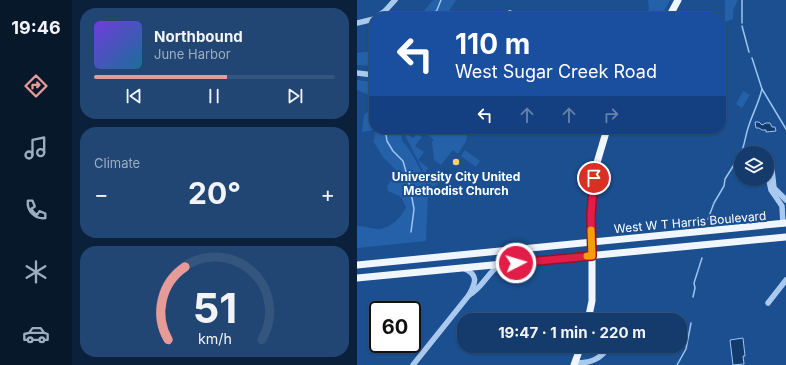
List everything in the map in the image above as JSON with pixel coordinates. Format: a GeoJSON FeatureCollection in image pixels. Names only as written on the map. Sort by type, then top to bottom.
{"type":"FeatureCollection","features":[{"type":"Feature","properties":{"kind":"main road"},"geometry":{"type":"LineString","coordinates":[[672,12],[678,0]]}},
{"type":"Feature","properties":{"kind":"main road"},"geometry":{"type":"LineString","coordinates":[[589,313],[592,301],[591,209],[594,178],[604,134]]}},
{"type":"Feature","properties":{"kind":"main road","name":"West W T Harris Boulevard"},"geometry":{"type":"LineString","coordinates":[[357,265],[785,224]]}},
{"type":"Feature","properties":{"kind":"main road","name":"West W T Harris Boulevard"},"geometry":{"type":"LineString","coordinates":[[357,278],[786,238]]}},
{"type":"Feature","properties":{"kind":"main road"},"geometry":{"type":"LineString","coordinates":[[574,364],[578,353]]}},
{"type":"Feature","properties":{"kind":"street"},"geometry":{"type":"LineString","coordinates":[[384,12],[395,0]]}},
{"type":"Feature","properties":{"kind":"street"},"geometry":{"type":"LineString","coordinates":[[357,24],[369,20]]}},
{"type":"Feature","properties":{"kind":"street"},"geometry":{"type":"LineString","coordinates":[[357,73],[369,74]]}},
{"type":"Feature","properties":{"kind":"street"},"geometry":{"type":"LineString","coordinates":[[770,186],[773,194],[782,206],[785,224]]}},
{"type":"Feature","properties":{"kind":"street"},"geometry":{"type":"LineString","coordinates":[[774,186],[786,200]]}},
{"type":"Feature","properties":{"kind":"street"},"geometry":{"type":"LineString","coordinates":[[469,295],[477,291],[491,273],[500,265]]}},
{"type":"Feature","properties":{"kind":"street"},"geometry":{"type":"LineString","coordinates":[[413,365],[469,295],[475,280],[471,272],[463,268]]}},
{"type":"Feature","properties":{"kind":"street"},"geometry":{"type":"LineString","coordinates":[[769,303],[786,280]]}},
{"type":"Feature","properties":{"kind":"street"},"geometry":{"type":"LineString","coordinates":[[574,364],[583,364],[593,361],[604,353]]}},
{"type":"Feature","properties":{"kind":"shaded area"},"geometry":{"type":"Polygon","coordinates":[[[433,0],[456,0],[448,12],[423,12],[433,0]]]}},
{"type":"Feature","properties":{"kind":"shaded area"},"geometry":{"type":"Polygon","coordinates":[[[648,0],[670,0],[664,12],[648,12],[649,9],[648,0]]]}},
{"type":"Feature","properties":{"kind":"shaded area"},"geometry":{"type":"Polygon","coordinates":[[[725,0],[738,0],[733,10],[733,19],[726,22],[725,0]]]}},
{"type":"Feature","properties":{"kind":"shaded area"},"geometry":{"type":"Polygon","coordinates":[[[369,52],[369,66],[357,65],[357,53],[369,52]]]}},
{"type":"Feature","properties":{"kind":"shaded area"},"geometry":{"type":"Polygon","coordinates":[[[357,80],[369,81],[369,95],[357,90],[357,80]]]}},
{"type":"Feature","properties":{"kind":"shaded area"},"geometry":{"type":"Polygon","coordinates":[[[743,91],[750,95],[742,108],[736,104],[743,91]]]}},
{"type":"Feature","properties":{"kind":"shaded area"},"geometry":{"type":"Polygon","coordinates":[[[369,109],[369,131],[362,132],[364,115],[369,109]]]}},
{"type":"Feature","properties":{"kind":"shaded area"},"geometry":{"type":"Polygon","coordinates":[[[755,122],[759,122],[762,125],[770,123],[772,127],[775,127],[776,131],[766,132],[766,130],[756,128],[755,122]]]}},
{"type":"Feature","properties":{"kind":"shaded area"},"geometry":{"type":"Polygon","coordinates":[[[375,134],[401,134],[402,141],[409,149],[427,179],[404,134],[413,138],[417,134],[422,137],[415,146],[424,152],[418,160],[428,168],[426,172],[439,182],[433,187],[429,183],[430,189],[428,193],[426,241],[357,248],[357,226],[381,229],[398,219],[406,207],[401,197],[388,191],[387,186],[397,171],[383,157],[373,141],[375,134]]]}},
{"type":"Feature","properties":{"kind":"shaded area"},"geometry":{"type":"Polygon","coordinates":[[[426,134],[468,134],[466,141],[458,154],[453,150],[441,165],[434,160],[432,142],[434,140],[426,134]]]}},
{"type":"Feature","properties":{"kind":"shaded area"},"geometry":{"type":"Polygon","coordinates":[[[465,150],[480,161],[476,167],[461,156],[465,150]]]}},
{"type":"Feature","properties":{"kind":"shaded area"},"geometry":{"type":"Polygon","coordinates":[[[743,338],[745,356],[743,356],[744,364],[733,365],[730,340],[743,338]]]}},
{"type":"Feature","properties":{"kind":"waterway"},"geometry":{"type":"LineString","coordinates":[[435,12],[441,0]]}},
{"type":"Feature","properties":{"kind":"waterway"},"geometry":{"type":"LineString","coordinates":[[742,0],[742,23]]}},
{"type":"Feature","properties":{"kind":"waterway"},"geometry":{"type":"LineString","coordinates":[[742,26],[749,52]]}},
{"type":"Feature","properties":{"kind":"waterway"},"geometry":{"type":"LineString","coordinates":[[752,58],[762,89],[786,129]]}},
{"type":"Feature","properties":{"kind":"waterway"},"geometry":{"type":"LineString","coordinates":[[744,146],[762,89]]}},
{"type":"Feature","properties":{"kind":"waterway"},"geometry":{"type":"LineString","coordinates":[[386,134],[387,141],[393,151],[403,161],[409,182],[414,209],[411,232]]}},
{"type":"Feature","properties":{"kind":"waterway"},"geometry":{"type":"LineString","coordinates":[[708,219],[714,203],[724,186],[725,179],[734,165]]}},
{"type":"Feature","properties":{"kind":"waterway"},"geometry":{"type":"LineString","coordinates":[[693,297],[695,288],[694,283],[702,258]]}},
{"type":"Feature","properties":{"kind":"waterway"},"geometry":{"type":"LineString","coordinates":[[677,365],[686,349],[691,323]]}},
{"type":"Feature","properties":{"kind":"slow traffic"},"geometry":{"type":"LineString","coordinates":[[587,256],[592,256],[591,230]]}},
{"type":"Feature","properties":{"kind":"place","name":"University City United Methodist Church"},"geometry":{"type":"Point","coordinates":[456,162]}},
{"type":"Feature","properties":{"kind":"route"},"geometry":{"type":"LineString","coordinates":[[516,263],[592,256],[591,215],[594,178]]}}]}
